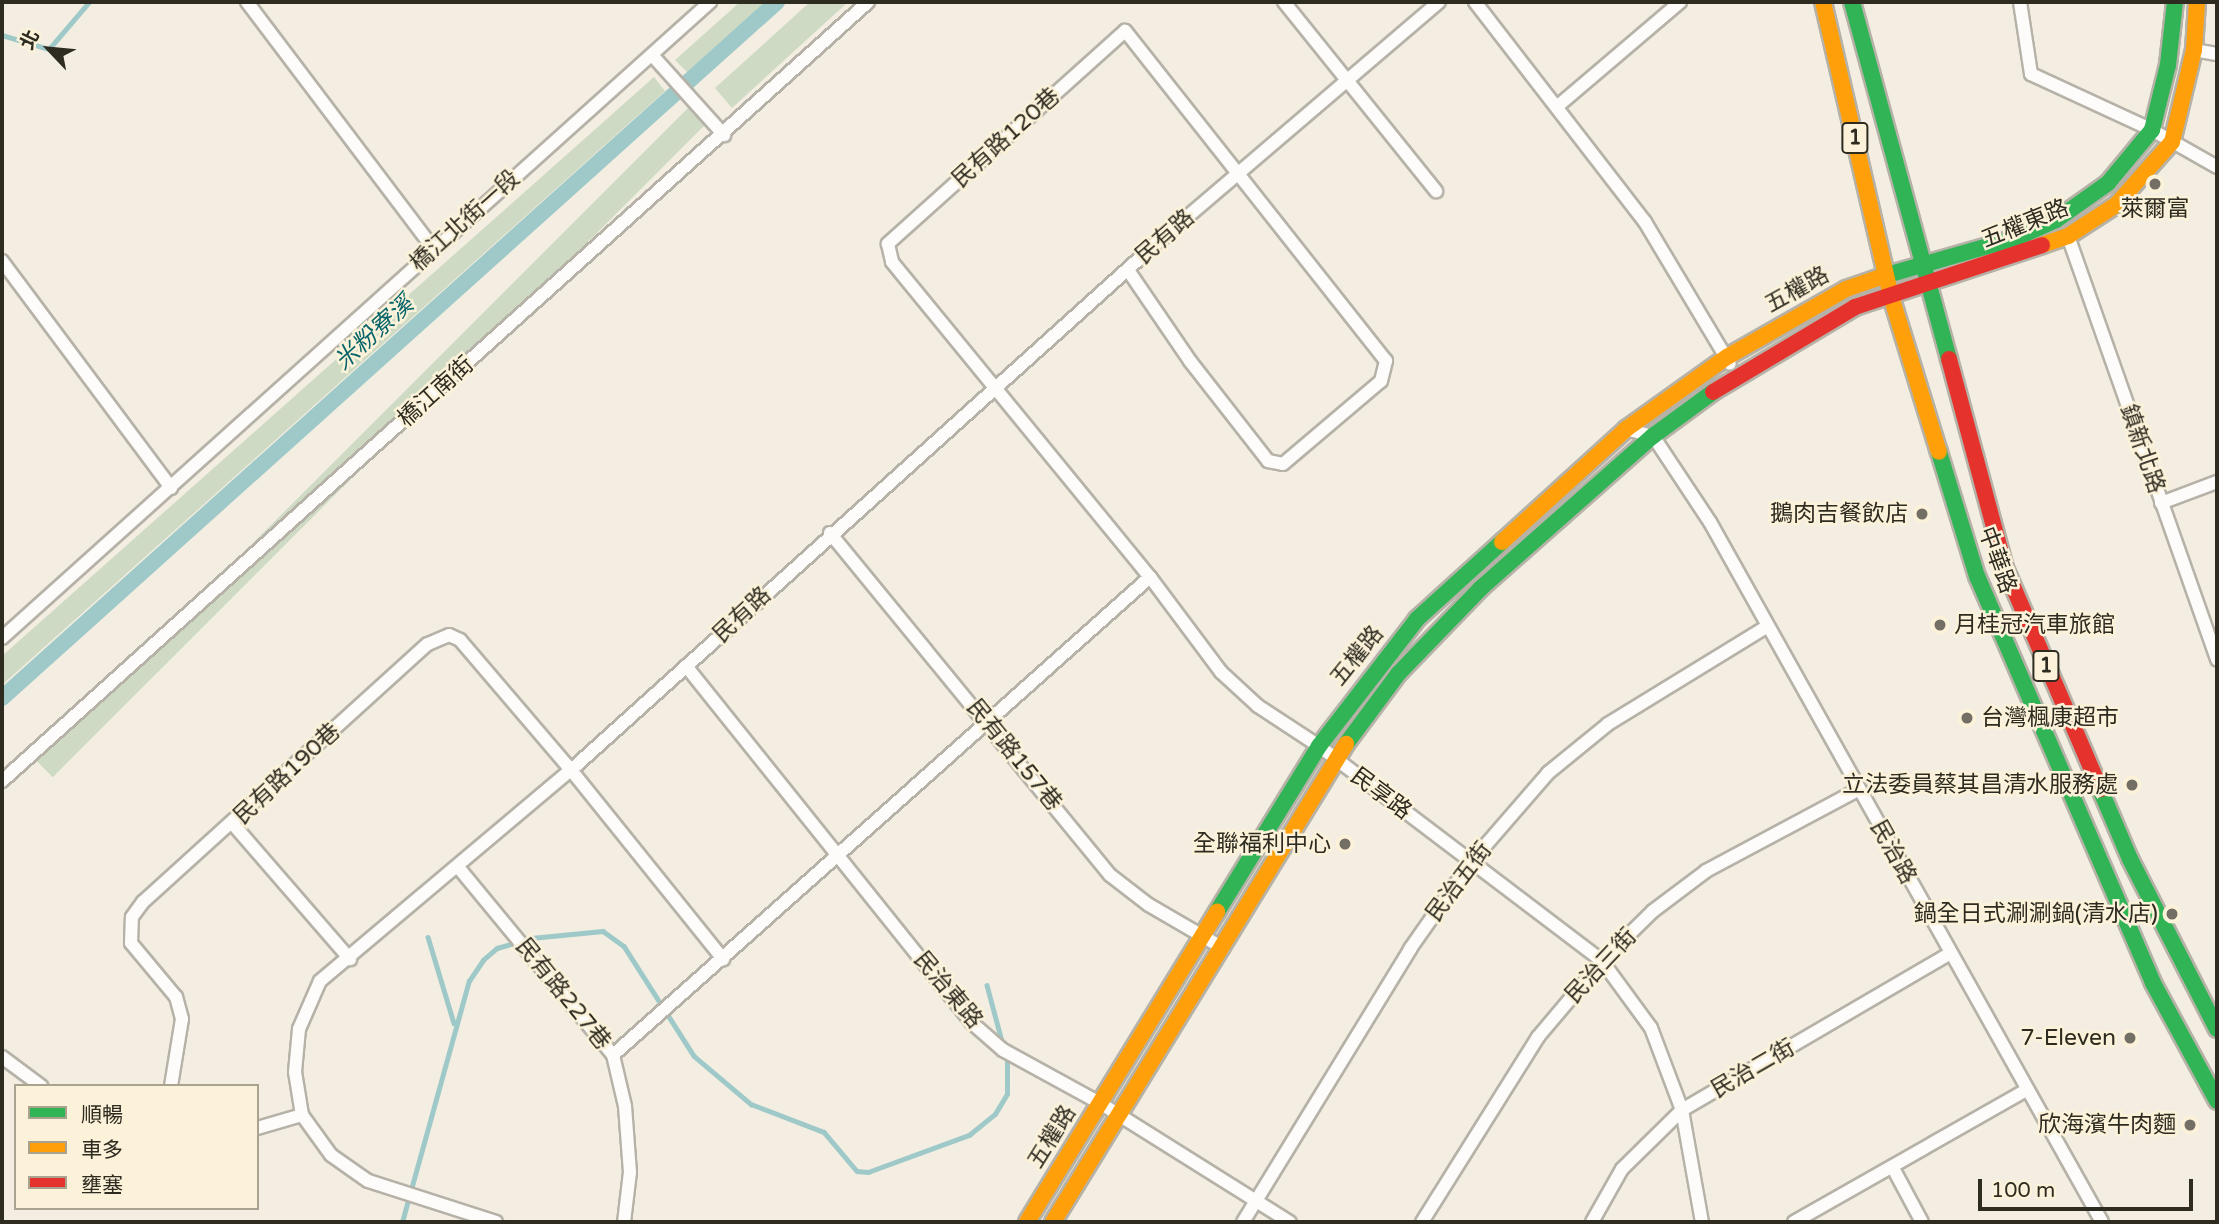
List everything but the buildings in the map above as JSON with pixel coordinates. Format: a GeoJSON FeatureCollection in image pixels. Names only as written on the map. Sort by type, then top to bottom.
{"type":"FeatureCollection","features":[{"type":"Feature","properties":{"kind":"street"},"geometry":{"type":"LineString","coordinates":[[247,2],[434,249]]}},
{"type":"Feature","properties":{"kind":"street","name":"橋江北街一段"},"geometry":{"type":"LineString","coordinates":[[2,638],[171,488],[226,433],[710,2]]}},
{"type":"Feature","properties":{"kind":"street","name":"橋江南街"},"geometry":{"type":"LineString","coordinates":[[2,781],[869,2]]}},
{"type":"Feature","properties":{"kind":"street"},"geometry":{"type":"LineString","coordinates":[[1284,2],[1436,191]]}},
{"type":"Feature","properties":{"kind":"street","name":"民有路"},"geometry":{"type":"LineString","coordinates":[[496,1222],[368,1181],[331,1155],[302,1115],[295,1072],[299,1029],[320,981],[350,959],[571,770],[830,533],[1000,389],[1128,270],[1439,2]]}},
{"type":"Feature","properties":{"kind":"street"},"geometry":{"type":"LineString","coordinates":[[1475,2],[1559,105],[1655,236],[1736,375]]}},
{"type":"Feature","properties":{"kind":"street"},"geometry":{"type":"LineString","coordinates":[[1559,105],[1680,2]]}},
{"type":"Feature","properties":{"kind":"street","name":"中華路"},"geometry":{"type":"LineString","coordinates":[[1823,2],[1890,293],[1977,576],[2153,983],[2217,1101]]}},
{"type":"Feature","properties":{"kind":"street","name":"中華路"},"geometry":{"type":"LineString","coordinates":[[1852,2],[2005,568],[2130,859],[2217,1029]]}},
{"type":"Feature","properties":{"kind":"street"},"geometry":{"type":"LineString","coordinates":[[2020,2],[2031,74],[2152,130],[2217,167]]}},
{"type":"Feature","properties":{"kind":"street","name":"五權東路"},"geometry":{"type":"LineString","coordinates":[[1885,274],[2016,238],[2056,220],[2108,183],[2152,130],[2168,65],[2175,2]]}},
{"type":"Feature","properties":{"kind":"street","name":"五權東路"},"geometry":{"type":"LineString","coordinates":[[1890,293],[2068,236],[2116,205],[2161,159],[2172,142],[2194,50],[2197,2]]}},
{"type":"Feature","properties":{"kind":"street","name":"民有路120巷"},"geometry":{"type":"LineString","coordinates":[[1000,389],[892,262],[888,244],[1125,31],[1239,174]]}},
{"type":"Feature","properties":{"kind":"street"},"geometry":{"type":"LineString","coordinates":[[2194,50],[2217,54]]}},
{"type":"Feature","properties":{"kind":"street"},"geometry":{"type":"LineString","coordinates":[[652,55],[724,135]]}},
{"type":"Feature","properties":{"kind":"street"},"geometry":{"type":"LineString","coordinates":[[1128,270],[1190,361],[1268,461],[1283,464],[1381,381],[1386,361],[1239,174]]}},
{"type":"Feature","properties":{"kind":"street","name":"鎮新北路"},"geometry":{"type":"LineString","coordinates":[[2068,236],[2217,660]]}},
{"type":"Feature","properties":{"kind":"street"},"geometry":{"type":"LineString","coordinates":[[2,261],[171,488]]}},
{"type":"Feature","properties":{"kind":"street","name":"五權路"},"geometry":{"type":"LineString","coordinates":[[1027,1222],[1319,746],[1417,618],[1626,429],[1727,357],[1834,295],[1885,274]]}},
{"type":"Feature","properties":{"kind":"street","name":"五權路"},"geometry":{"type":"LineString","coordinates":[[1053,1222],[1223,948],[1335,759],[1398,674],[1481,588],[1653,436],[1736,375],[1855,307],[1890,293]]}},
{"type":"Feature","properties":{"kind":"street","name":"民享路"},"geometry":{"type":"LineString","coordinates":[[1000,389],[1150,577],[1221,672],[1258,706],[1319,746],[1602,961],[1651,1028],[1682,1110],[1702,1222]]}},
{"type":"Feature","properties":{"kind":"street"},"geometry":{"type":"LineString","coordinates":[[1626,429],[1653,436]]}},
{"type":"Feature","properties":{"kind":"street","name":"民治路"},"geometry":{"type":"LineString","coordinates":[[1653,436],[1710,522],[1949,954],[2102,1222]]}},
{"type":"Feature","properties":{"kind":"street"},"geometry":{"type":"LineString","coordinates":[[2161,503],[2217,482]]}},
{"type":"Feature","properties":{"kind":"street","name":"民有路157巷"},"geometry":{"type":"LineString","coordinates":[[830,533],[1110,875],[1223,948]]}},
{"type":"Feature","properties":{"kind":"street"},"geometry":{"type":"LineString","coordinates":[[613,1055],[841,856],[1150,577]]}},
{"type":"Feature","properties":{"kind":"street","name":"民治五街"},"geometry":{"type":"LineString","coordinates":[[1243,1222],[1409,949],[1471,862],[1548,773],[1608,724],[1766,627]]}},
{"type":"Feature","properties":{"kind":"street","name":"民有路190巷"},"geometry":{"type":"LineString","coordinates":[[171,1084],[182,1019],[176,997],[131,943],[129,931],[143,902],[233,824],[428,644],[449,635],[460,640],[571,770]]}},
{"type":"Feature","properties":{"kind":"street","name":"民治東路"},"geometry":{"type":"LineString","coordinates":[[686,666],[841,856],[972,1023],[1003,1050],[1100,1103],[1290,1222]]}},
{"type":"Feature","properties":{"kind":"street"},"geometry":{"type":"LineString","coordinates":[[571,770],[723,959]]}},
{"type":"Feature","properties":{"kind":"street","name":"民治三街"},"geometry":{"type":"LineString","coordinates":[[1422,1222],[1538,1037],[1602,961],[1653,911],[1706,872],[1858,790]]}},
{"type":"Feature","properties":{"kind":"street"},"geometry":{"type":"LineString","coordinates":[[233,824],[350,959]]}},
{"type":"Feature","properties":{"kind":"street","name":"民有路227巷"},"geometry":{"type":"LineString","coordinates":[[458,867],[613,1055],[625,1106],[630,1172],[624,1222]]}},
{"type":"Feature","properties":{"kind":"street","name":"民治二街"},"geometry":{"type":"LineString","coordinates":[[1592,1222],[1622,1169],[1682,1110],[1949,954]]}},
{"type":"Feature","properties":{"kind":"street"},"geometry":{"type":"LineString","coordinates":[[2,1057],[38,1084]]}},
{"type":"Feature","properties":{"kind":"street"},"geometry":{"type":"LineString","coordinates":[[1794,1222],[2026,1090]]}},
{"type":"Feature","properties":{"kind":"street"},"geometry":{"type":"LineString","coordinates":[[259,1127],[302,1115]]}},
{"type":"Feature","properties":{"kind":"street"},"geometry":{"type":"LineString","coordinates":[[1893,1168],[1922,1222]]}},
{"type":"Feature","properties":{"kind":"green space"},"geometry":{"type":"Polygon","coordinates":[[[740,2],[766,2],[687,72],[675,60],[740,2]]]}},
{"type":"Feature","properties":{"kind":"green space"},"geometry":{"type":"Polygon","coordinates":[[[810,2],[848,2],[732,108],[715,88],[810,2]]]}},
{"type":"Feature","properties":{"kind":"green space"},"geometry":{"type":"Polygon","coordinates":[[[654,77],[665,91],[2,685],[2,656],[654,77]]]}},
{"type":"Feature","properties":{"kind":"green space"},"geometry":{"type":"Polygon","coordinates":[[[692,104],[709,121],[53,777],[36,760],[692,104]]]}},
{"type":"Feature","properties":{"kind":"waterway"},"geometry":{"type":"LineString","coordinates":[[2,35],[49,49],[89,2]]}},
{"type":"Feature","properties":{"kind":"waterway","name":"米粉寮溪"},"geometry":{"type":"LineString","coordinates":[[2,698],[777,2]]}},
{"type":"Feature","properties":{"kind":"waterway"},"geometry":{"type":"LineString","coordinates":[[402,1222],[469,981],[483,960],[497,948],[531,938],[603,931],[624,946],[694,1056],[751,1104],[824,1132],[857,1171],[868,1172],[969,1135],[995,1114],[1007,1094],[1007,1056]]}},
{"type":"Feature","properties":{"kind":"waterway"},"geometry":{"type":"LineString","coordinates":[[428,937],[454,1023]]}},
{"type":"Feature","properties":{"kind":"waterway"},"geometry":{"type":"LineString","coordinates":[[987,985],[1003,1045]]}},
{"type":"Feature","properties":{"kind":"traffic: fast"},"geometry":{"type":"LineString","coordinates":[[1852,2],[1949,359]]}},
{"type":"Feature","properties":{"kind":"traffic: fast"},"geometry":{"type":"LineString","coordinates":[[1880,277],[2016,238],[2056,220],[2108,183],[2152,130],[2168,65],[2175,2]]}},
{"type":"Feature","properties":{"kind":"traffic: fast"},"geometry":{"type":"LineString","coordinates":[[1346,744],[1398,674],[1481,588],[1653,436],[1713,392]]}},
{"type":"Feature","properties":{"kind":"traffic: fast"},"geometry":{"type":"LineString","coordinates":[[1939,452],[1977,576],[2153,983],[2217,1101]]}},
{"type":"Feature","properties":{"kind":"traffic: fast"},"geometry":{"type":"LineString","coordinates":[[1217,912],[1319,746],[1417,619],[1502,542]]}},
{"type":"Feature","properties":{"kind":"traffic: fast"},"geometry":{"type":"LineString","coordinates":[[2100,789],[2130,859],[2217,1029]]}},
{"type":"Feature","properties":{"kind":"traffic: slow"},"geometry":{"type":"LineString","coordinates":[[1823,2],[1890,293],[1939,452]]}},
{"type":"Feature","properties":{"kind":"traffic: slow"},"geometry":{"type":"LineString","coordinates":[[2042,245],[2068,236],[2116,205],[2172,142],[2194,50],[2197,2]]}},
{"type":"Feature","properties":{"kind":"traffic: slow"},"geometry":{"type":"LineString","coordinates":[[1502,542],[1626,429],[1727,357],[1846,289],[1880,277]]}},
{"type":"Feature","properties":{"kind":"traffic: slow"},"geometry":{"type":"LineString","coordinates":[[1053,1222],[1346,744]]}},
{"type":"Feature","properties":{"kind":"traffic: slow"},"geometry":{"type":"LineString","coordinates":[[1027,1222],[1217,912]]}},
{"type":"Feature","properties":{"kind":"traffic: jam"},"geometry":{"type":"LineString","coordinates":[[1713,392],[1855,307],[2042,245]]}},
{"type":"Feature","properties":{"kind":"traffic: jam"},"geometry":{"type":"LineString","coordinates":[[1949,359],[2005,568],[2100,789]]}},
{"type":"Feature","properties":{"kind":"place","name":"萊爾富"},"geometry":{"type":"Point","coordinates":[2155,184]}},
{"type":"Feature","properties":{"kind":"place","name":"鵝肉吉餐飲店"},"geometry":{"type":"Point","coordinates":[1922,514]}},
{"type":"Feature","properties":{"kind":"place","name":"月桂冠汽車旅館"},"geometry":{"type":"Point","coordinates":[1940,625]}},
{"type":"Feature","properties":{"kind":"place","name":"台灣楓康超市"},"geometry":{"type":"Point","coordinates":[1967,718]}},
{"type":"Feature","properties":{"kind":"place","name":"立法委員蔡其昌清水服務處"},"geometry":{"type":"Point","coordinates":[2132,785]}},
{"type":"Feature","properties":{"kind":"place","name":"全聯福利中心"},"geometry":{"type":"Point","coordinates":[1345,844]}},
{"type":"Feature","properties":{"kind":"place","name":"鍋全日式涮涮鍋(清水店)"},"geometry":{"type":"Point","coordinates":[2172,914]}},
{"type":"Feature","properties":{"kind":"place","name":"7-Eleven"},"geometry":{"type":"Point","coordinates":[2130,1038]}},
{"type":"Feature","properties":{"kind":"place","name":"欣海濱牛肉麵"},"geometry":{"type":"Point","coordinates":[2190,1125]}}]}
